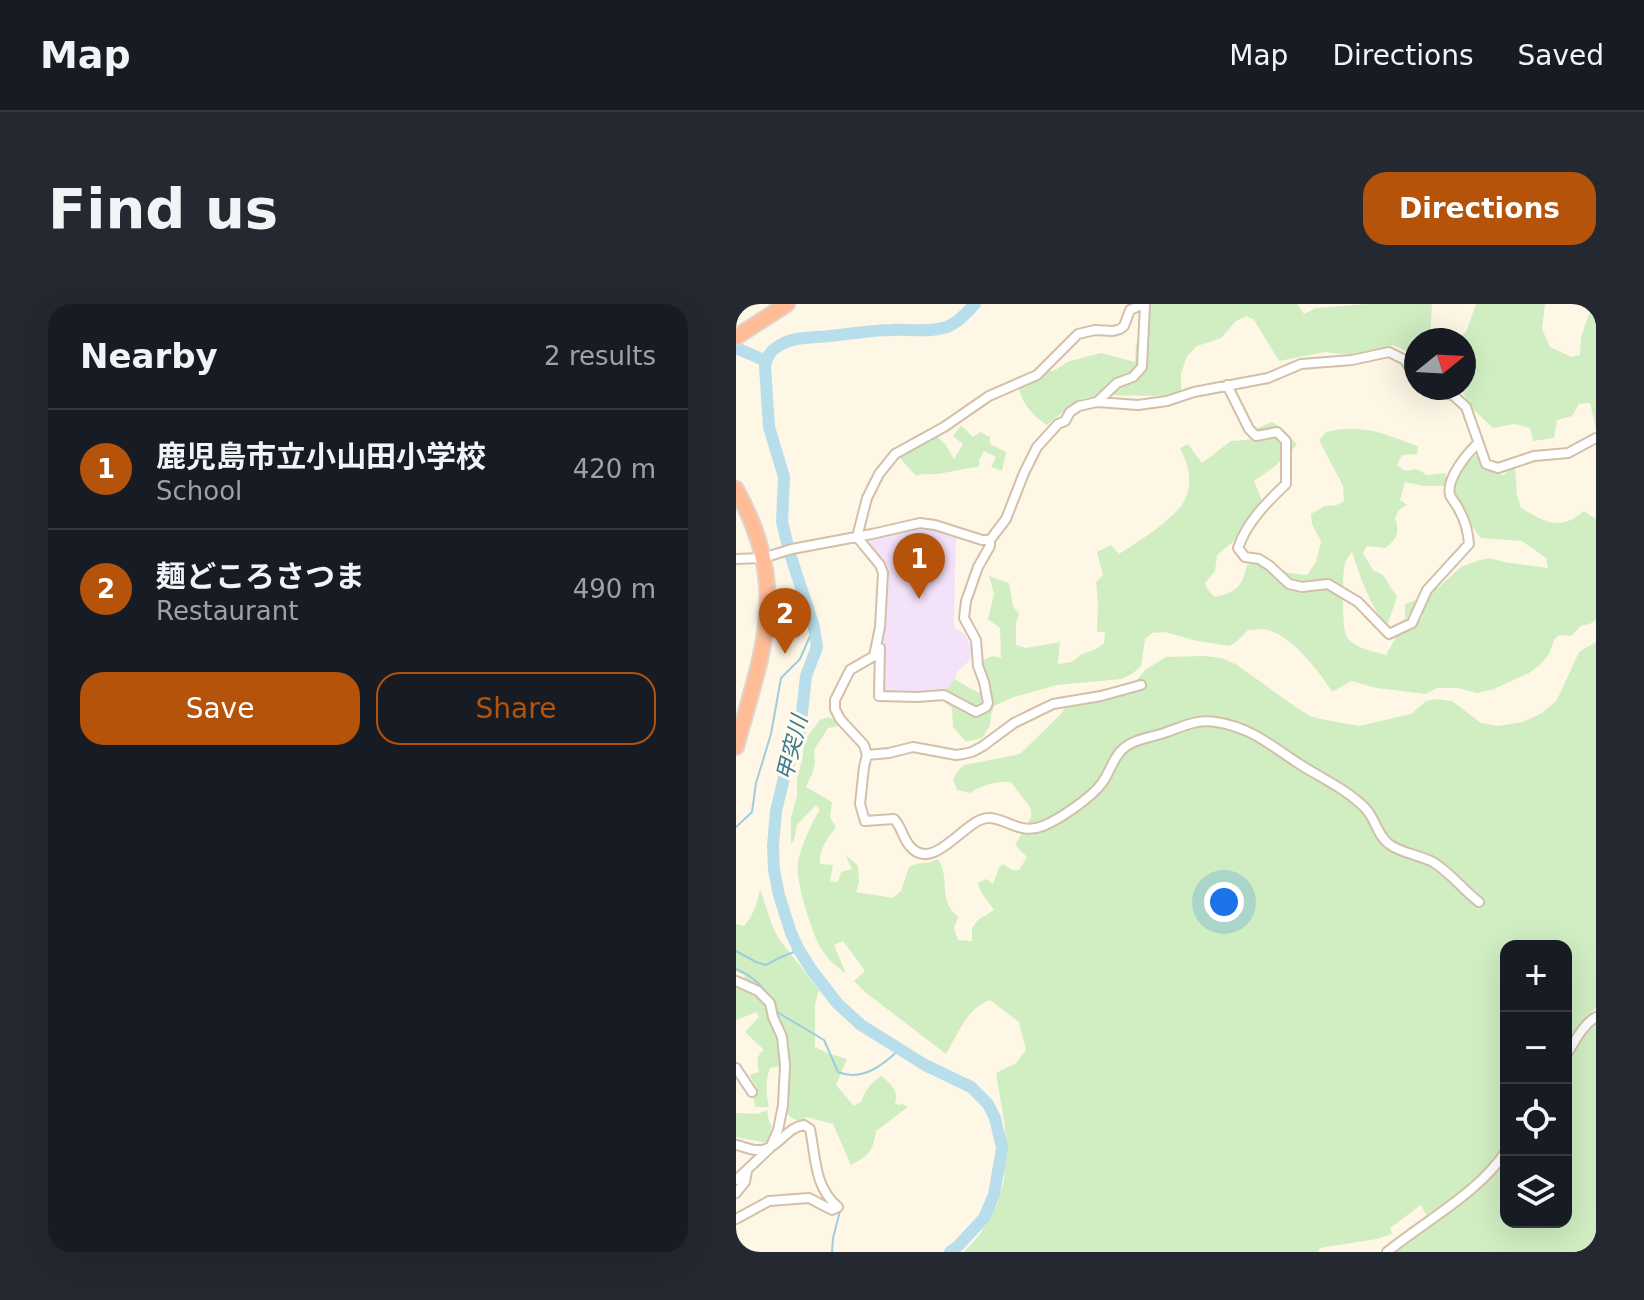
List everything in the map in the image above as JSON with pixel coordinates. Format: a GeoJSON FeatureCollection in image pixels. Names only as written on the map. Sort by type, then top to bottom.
{"type":"FeatureCollection","features":[{"type":"Feature","properties":{"kind":"highway"},"geometry":{"type":"LineString","coordinates":[[736,337],[787,304]]}},
{"type":"Feature","properties":{"kind":"highway"},"geometry":{"type":"LineString","coordinates":[[736,489],[770,556],[767,626],[736,747]]}},
{"type":"Feature","properties":{"kind":"street"},"geometry":{"type":"LineString","coordinates":[[857,537],[867,498],[879,474],[895,454],[944,427],[989,396],[1037,375],[1078,334],[1120,329],[1130,310],[1144,304],[1142,367],[1133,377],[1117,383],[1097,402]]}},
{"type":"Feature","properties":{"kind":"street"},"geometry":{"type":"LineString","coordinates":[[857,537],[883,573],[879,696],[944,695],[976,712],[988,703],[978,666],[976,640],[964,618],[972,580],[990,546],[990,540],[1006,519],[1037,447],[1058,424],[1065,421],[1070,412],[1079,406],[1097,402],[1138,405],[1167,401],[1194,392],[1268,378],[1301,364],[1352,360],[1389,352],[1404,360]]}},
{"type":"Feature","properties":{"kind":"street"},"geometry":{"type":"LineString","coordinates":[[1227,385],[1249,429],[1256,436],[1277,432],[1286,441],[1286,484],[1267,502],[1243,533],[1238,548],[1245,557],[1259,559],[1270,566],[1289,584],[1302,587],[1328,584],[1358,602],[1389,634],[1412,623],[1427,590],[1469,544],[1461,513],[1450,494],[1461,460],[1478,443]]}},
{"type":"Feature","properties":{"kind":"street"},"geometry":{"type":"LineString","coordinates":[[1458,400],[1466,407],[1486,464],[1498,468],[1534,456],[1568,453],[1596,438]]}},
{"type":"Feature","properties":{"kind":"street"},"geometry":{"type":"LineString","coordinates":[[736,559],[770,556],[920,523],[990,540]]}},
{"type":"Feature","properties":{"kind":"street"},"geometry":{"type":"LineString","coordinates":[[880,627],[874,656],[850,670],[835,700],[835,709],[864,745],[867,755],[860,804],[865,821],[894,819],[915,851],[923,854],[944,848],[981,819],[998,820],[1022,830],[1044,826],[1096,790],[1119,752],[1128,745],[1187,723],[1214,721],[1261,737],[1349,794],[1373,817],[1380,836],[1390,845],[1437,865],[1479,902]]}},
{"type":"Feature","properties":{"kind":"street"},"geometry":{"type":"LineString","coordinates":[[867,755],[913,747],[956,755],[972,752],[1014,723],[1053,704],[1141,685]]}},
{"type":"Feature","properties":{"kind":"street"},"geometry":{"type":"LineString","coordinates":[[736,981],[758,991],[770,1003],[782,1037],[785,1065],[778,1130],[770,1148],[736,1180]]}},
{"type":"Feature","properties":{"kind":"street"},"geometry":{"type":"LineString","coordinates":[[1572,1047],[1586,1025],[1596,1017]]}},
{"type":"Feature","properties":{"kind":"street"},"geometry":{"type":"LineString","coordinates":[[736,1068],[752,1092]]}},
{"type":"Feature","properties":{"kind":"street"},"geometry":{"type":"LineString","coordinates":[[736,1145],[757,1151],[770,1148],[777,1145],[785,1134],[804,1125],[810,1129],[818,1180],[826,1195],[838,1207],[832,1210],[809,1198],[769,1201],[736,1219]]}},
{"type":"Feature","properties":{"kind":"street"},"geometry":{"type":"LineString","coordinates":[[1387,1252],[1469,1191],[1503,1156]]}},
{"type":"Feature","properties":{"kind":"street"},"geometry":{"type":"LineString","coordinates":[[736,1193],[745,1182],[747,1171]]}},
{"type":"Feature","properties":{"kind":"shaded area"},"geometry":{"type":"Polygon","coordinates":[[[922,528],[956,536],[954,627],[966,635],[971,649],[970,660],[957,672],[951,694],[880,695],[886,572],[869,546],[873,538],[922,528]]]}},
{"type":"Feature","properties":{"kind":"green space"},"geometry":{"type":"Polygon","coordinates":[[[1147,304],[1297,304],[1304,314],[1316,308],[1432,304],[1431,328],[1404,328],[1404,350],[1393,345],[1348,355],[1325,352],[1279,361],[1254,320],[1247,316],[1236,321],[1221,338],[1197,346],[1187,356],[1181,374],[1181,390],[1167,395],[1083,398],[1047,425],[1035,416],[1022,398],[1017,377],[1045,373],[1067,362],[1101,353],[1135,362],[1136,344],[1145,338],[1147,304]]]}},
{"type":"Feature","properties":{"kind":"green space"},"geometry":{"type":"Polygon","coordinates":[[[1476,304],[1545,304],[1542,329],[1550,347],[1571,357],[1580,355],[1581,337],[1589,314],[1596,310],[1596,429],[1590,403],[1579,404],[1572,416],[1557,420],[1554,438],[1533,441],[1530,428],[1515,424],[1493,428],[1468,400],[1476,400],[1476,328],[1467,328],[1476,304]]]}},
{"type":"Feature","properties":{"kind":"green space"},"geometry":{"type":"Polygon","coordinates":[[[1272,422],[1297,445],[1254,481],[1263,503],[1241,527],[1234,541],[1217,555],[1215,571],[1205,583],[1215,597],[1237,587],[1247,565],[1264,560],[1289,573],[1307,575],[1316,562],[1321,541],[1312,524],[1311,514],[1344,501],[1343,486],[1319,440],[1326,432],[1362,429],[1418,446],[1417,454],[1402,455],[1397,465],[1405,471],[1417,469],[1427,475],[1446,473],[1447,486],[1405,482],[1400,500],[1407,505],[1399,510],[1395,518],[1395,539],[1385,548],[1367,546],[1363,553],[1373,570],[1383,575],[1397,597],[1387,626],[1370,600],[1352,552],[1347,559],[1343,577],[1344,622],[1346,635],[1353,643],[1386,655],[1400,630],[1416,625],[1423,616],[1413,611],[1405,620],[1405,604],[1439,587],[1461,567],[1489,558],[1548,568],[1546,558],[1522,541],[1481,538],[1474,528],[1454,488],[1456,476],[1478,454],[1486,470],[1503,475],[1515,466],[1521,508],[1530,513],[1552,523],[1567,521],[1584,511],[1596,519],[1596,619],[1581,626],[1571,636],[1559,635],[1549,654],[1529,673],[1477,693],[1458,688],[1437,688],[1425,694],[1351,681],[1332,692],[1302,653],[1272,631],[1248,630],[1230,646],[1165,632],[1152,633],[1145,639],[1141,666],[1132,674],[1121,679],[1057,685],[1014,697],[994,706],[990,725],[982,738],[966,742],[953,727],[952,708],[941,698],[941,690],[950,687],[954,679],[979,693],[988,684],[981,661],[992,656],[1001,658],[1000,628],[988,619],[994,594],[989,576],[1009,583],[1013,606],[1019,614],[1016,645],[1026,648],[1060,642],[1058,664],[1072,662],[1096,649],[1104,643],[1105,632],[1097,632],[1096,582],[1103,575],[1097,552],[1111,545],[1119,554],[1156,529],[1182,505],[1189,478],[1180,448],[1188,444],[1202,463],[1231,441],[1258,437],[1255,429],[1272,422]]]}},
{"type":"Feature","properties":{"kind":"green space"},"geometry":{"type":"Polygon","coordinates":[[[961,425],[973,437],[980,432],[990,437],[990,444],[1006,452],[1002,471],[991,467],[996,457],[984,451],[979,467],[916,476],[898,456],[908,448],[937,436],[954,459],[963,444],[953,436],[961,425]]]}},
{"type":"Feature","properties":{"kind":"green space"},"geometry":{"type":"Polygon","coordinates":[[[1596,642],[1596,1008],[1578,1028],[1572,1044],[1572,940],[1500,940],[1500,1149],[1481,1173],[1426,1215],[1421,1205],[1390,1228],[1392,1234],[1320,1248],[1318,1252],[964,1252],[980,1234],[998,1203],[1004,1180],[1005,1127],[996,1073],[1016,1063],[1026,1050],[1019,1022],[990,1000],[969,1015],[946,1054],[854,981],[865,971],[843,941],[834,945],[846,974],[823,951],[808,917],[798,870],[804,842],[820,810],[816,805],[797,825],[791,844],[791,817],[804,741],[820,720],[828,717],[834,719],[838,726],[828,728],[814,750],[813,772],[806,787],[832,802],[830,817],[836,827],[824,844],[820,859],[820,864],[833,865],[830,881],[838,882],[841,872],[852,869],[845,854],[858,866],[856,892],[893,898],[901,891],[909,867],[938,859],[944,874],[948,903],[958,917],[954,928],[958,940],[972,941],[972,928],[994,910],[978,883],[986,879],[993,884],[1003,864],[1012,870],[1019,870],[1027,857],[1015,845],[1031,812],[1011,782],[989,784],[970,793],[957,790],[953,780],[964,765],[1020,754],[1062,713],[1071,698],[1103,689],[1124,688],[1166,657],[1204,656],[1222,658],[1237,665],[1297,708],[1321,719],[1359,726],[1411,714],[1426,701],[1436,699],[1452,701],[1481,723],[1498,726],[1523,722],[1542,713],[1557,700],[1579,652],[1596,642]]]}},
{"type":"Feature","properties":{"kind":"green space"},"geometry":{"type":"Polygon","coordinates":[[[760,889],[779,939],[819,990],[815,1004],[815,1047],[847,1059],[836,1085],[854,1106],[861,1102],[871,1084],[882,1076],[895,1091],[895,1103],[908,1107],[876,1131],[869,1152],[851,1165],[833,1124],[806,1117],[801,1122],[784,1112],[782,1066],[770,1068],[766,1088],[769,1107],[755,1107],[753,1095],[757,1088],[749,1075],[759,1072],[758,1060],[764,1050],[745,1032],[759,1017],[757,1012],[736,1020],[736,982],[746,976],[736,971],[736,924],[744,926],[747,922],[755,909],[760,889]]]}},
{"type":"Feature","properties":{"kind":"green space"},"geometry":{"type":"Polygon","coordinates":[[[1596,1016],[1596,1252],[1381,1252],[1420,1222],[1455,1205],[1491,1177],[1500,1165],[1500,1228],[1572,1228],[1572,1059],[1596,1016]]]}},
{"type":"Feature","properties":{"kind":"green space"},"geometry":{"type":"Polygon","coordinates":[[[767,1110],[772,1126],[766,1143],[736,1137],[736,1113],[757,1114],[767,1110]]]}},
{"type":"Feature","properties":{"kind":"waterway","name":"甲突川"},"geometry":{"type":"LineString","coordinates":[[950,1252],[984,1218],[994,1195],[1002,1148],[995,1118],[988,1104],[971,1087],[925,1065],[861,1025],[837,1003],[799,950],[779,895],[773,846],[776,811],[800,731],[806,676],[817,647],[814,627],[782,522],[784,477],[769,427],[765,367],[772,351],[789,341],[876,331],[940,329],[955,323],[975,304]]}},
{"type":"Feature","properties":{"kind":"waterway"},"geometry":{"type":"LineString","coordinates":[[736,348],[766,361]]}},
{"type":"Feature","properties":{"kind":"waterway"},"geometry":{"type":"LineString","coordinates":[[736,827],[752,812],[781,678],[800,659],[814,627]]}},
{"type":"Feature","properties":{"kind":"waterway"},"geometry":{"type":"LineString","coordinates":[[736,951],[766,965],[799,950]]}},
{"type":"Feature","properties":{"kind":"waterway"},"geometry":{"type":"LineString","coordinates":[[736,969],[756,981],[771,999]]}},
{"type":"Feature","properties":{"kind":"waterway"},"geometry":{"type":"LineString","coordinates":[[776,1008],[777,1012],[824,1040],[838,1072],[847,1075],[872,1070],[900,1049]]}},
{"type":"Feature","properties":{"kind":"waterway"},"geometry":{"type":"LineString","coordinates":[[832,1252],[840,1211]]}},
{"type":"Feature","properties":{"kind":"place","name":"鹿児島市立小山田小学校"},"geometry":{"type":"Point","coordinates":[919,599]}},
{"type":"Feature","properties":{"kind":"place","name":"麺どころさつま"},"geometry":{"type":"Point","coordinates":[785,654]}}]}
